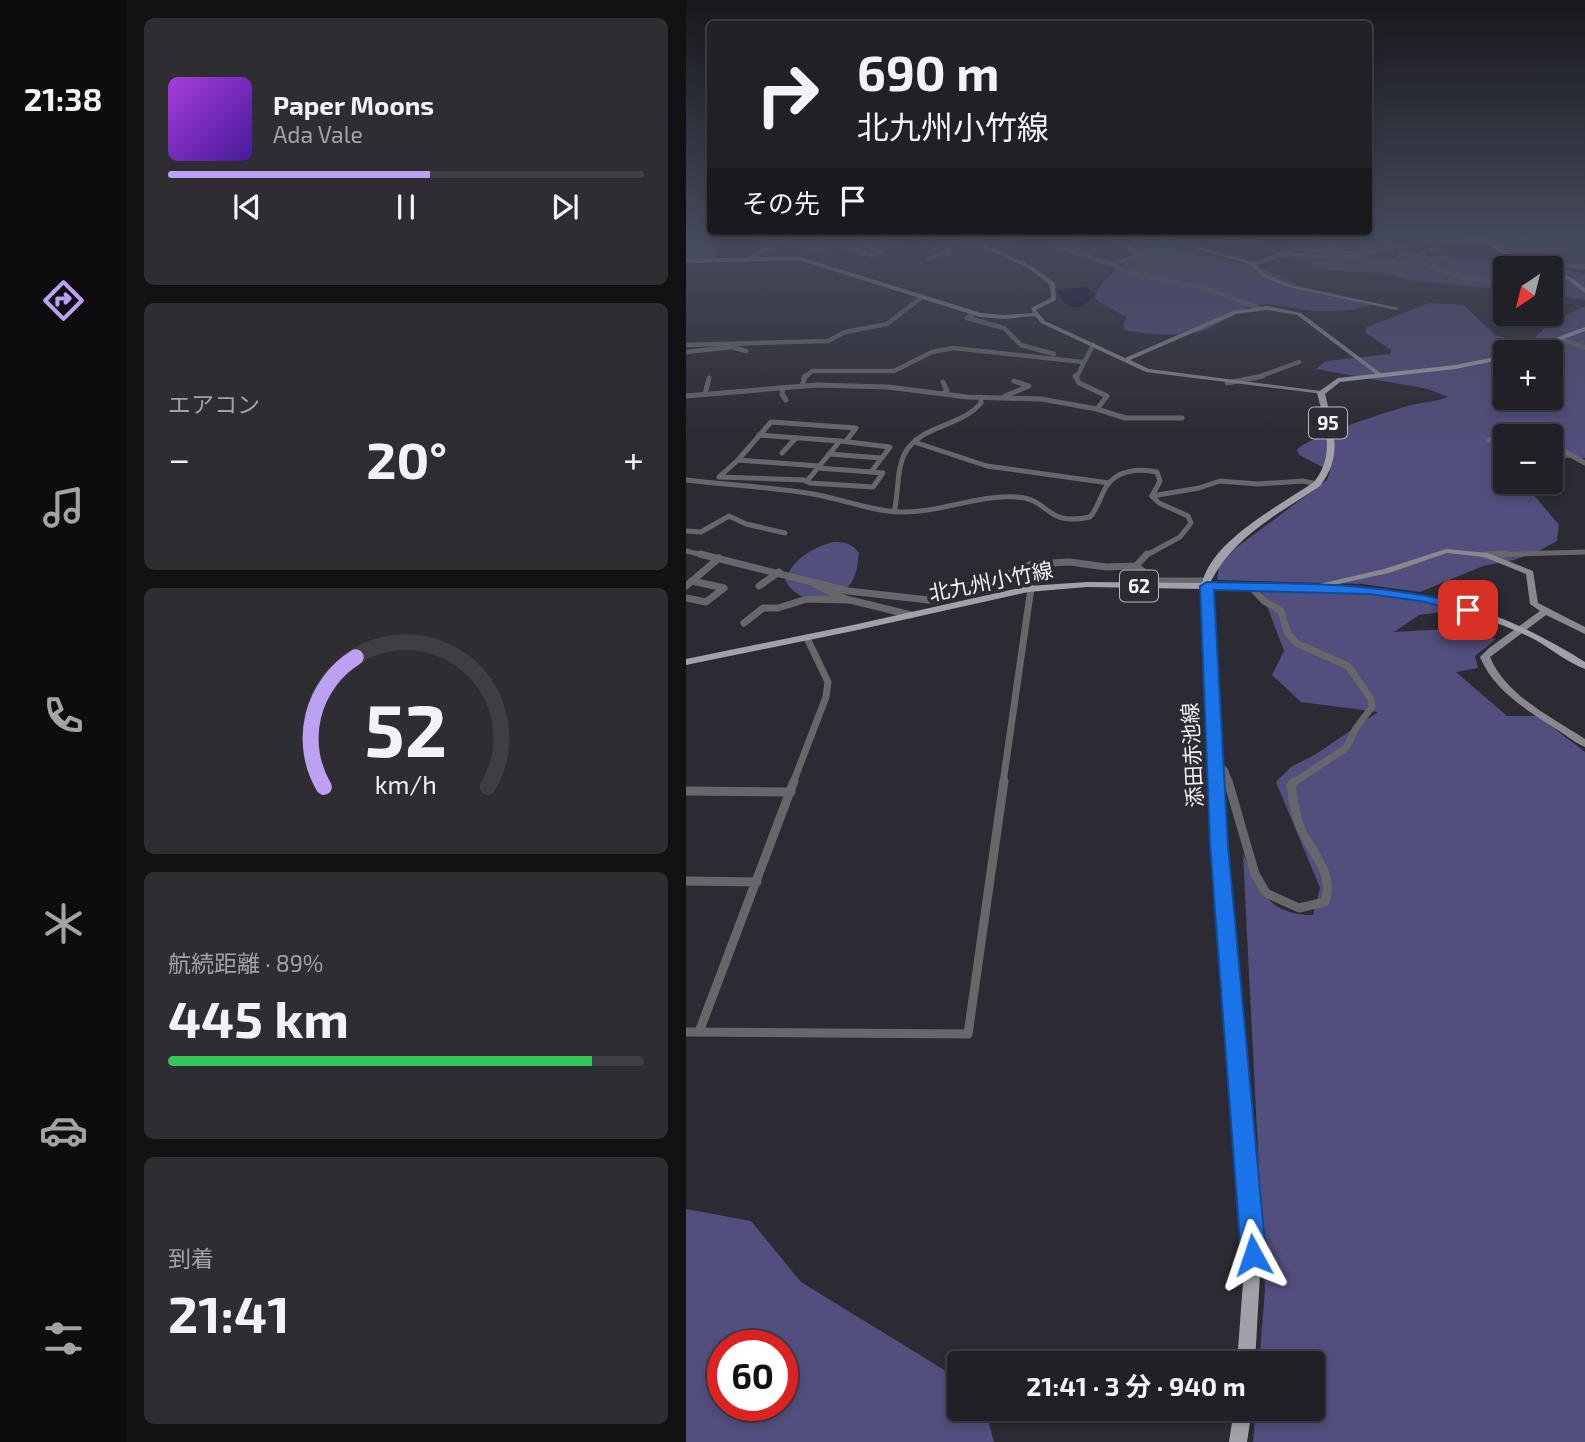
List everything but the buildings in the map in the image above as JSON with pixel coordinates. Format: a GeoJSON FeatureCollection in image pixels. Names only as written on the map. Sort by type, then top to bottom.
{"type":"FeatureCollection","features":[{"type":"Feature","properties":{"kind":"main road"},"geometry":{"type":"LineString","coordinates":[[1557,340],[1585,329]]}},
{"type":"Feature","properties":{"kind":"main road","name":"95"},"geometry":{"type":"LineString","coordinates":[[1207,584],[1213,565],[1230,545],[1317,484],[1328,473],[1332,462],[1321,393],[1338,380],[1455,367],[1493,359]]}},
{"type":"Feature","properties":{"kind":"main road","name":"北九州小竹線"},"geometry":{"type":"LineString","coordinates":[[686,662],[1031,588],[1063,585],[1207,584],[1252,588],[1369,590],[1427,598],[1521,630],[1585,667]]}},
{"type":"Feature","properties":{"kind":"main road","name":"添田赤池線"},"geometry":{"type":"LineString","coordinates":[[1207,584],[1219,845],[1253,1255],[1247,1351]]}},
{"type":"Feature","properties":{"kind":"main road"},"geometry":{"type":"LineString","coordinates":[[1238,1442],[1241,1421]]}},
{"type":"Feature","properties":{"kind":"street"},"geometry":{"type":"LineString","coordinates":[[686,345],[828,341],[845,331],[887,324],[901,316],[911,305]]}},
{"type":"Feature","properties":{"kind":"street"},"geometry":{"type":"LineString","coordinates":[[949,305],[975,313],[1004,317],[1037,314]]}},
{"type":"Feature","properties":{"kind":"street"},"geometry":{"type":"LineString","coordinates":[[1039,305],[1033,309],[1050,327],[1161,374],[1321,393]]}},
{"type":"Feature","properties":{"kind":"street"},"geometry":{"type":"LineString","coordinates":[[1252,305],[1299,314],[1379,374]]}},
{"type":"Feature","properties":{"kind":"street"},"geometry":{"type":"LineString","coordinates":[[1382,305],[1395,308]]}},
{"type":"Feature","properties":{"kind":"street"},"geometry":{"type":"LineString","coordinates":[[1125,359],[1235,312],[1259,308]]}},
{"type":"Feature","properties":{"kind":"street"},"geometry":{"type":"LineString","coordinates":[[975,313],[967,318],[1004,328],[1015,341],[1030,348],[1084,360]]}},
{"type":"Feature","properties":{"kind":"street"},"geometry":{"type":"LineString","coordinates":[[1560,339],[1585,348]]}},
{"type":"Feature","properties":{"kind":"street"},"geometry":{"type":"LineString","coordinates":[[1093,345],[1075,380],[1107,396],[1097,409]]}},
{"type":"Feature","properties":{"kind":"street"},"geometry":{"type":"LineString","coordinates":[[686,352],[732,347],[746,351]]}},
{"type":"Feature","properties":{"kind":"street"},"geometry":{"type":"LineString","coordinates":[[802,386],[804,377],[812,372],[900,370],[932,352],[953,348],[1084,360]]}},
{"type":"Feature","properties":{"kind":"street"},"geometry":{"type":"LineString","coordinates":[[1227,383],[1262,377],[1299,362]]}},
{"type":"Feature","properties":{"kind":"street"},"geometry":{"type":"LineString","coordinates":[[830,385],[837,372]]}},
{"type":"Feature","properties":{"kind":"street"},"geometry":{"type":"LineString","coordinates":[[848,396],[865,372]]}},
{"type":"Feature","properties":{"kind":"street"},"geometry":{"type":"LineString","coordinates":[[705,394],[709,378]]}},
{"type":"Feature","properties":{"kind":"street"},"geometry":{"type":"LineString","coordinates":[[888,387],[895,380]]}},
{"type":"Feature","properties":{"kind":"street"},"geometry":{"type":"LineString","coordinates":[[1002,398],[1029,386],[1014,381]]}},
{"type":"Feature","properties":{"kind":"street"},"geometry":{"type":"LineString","coordinates":[[943,382],[947,391],[944,393]]}},
{"type":"Feature","properties":{"kind":"street"},"geometry":{"type":"LineString","coordinates":[[742,392],[743,383]]}},
{"type":"Feature","properties":{"kind":"street"},"geometry":{"type":"LineString","coordinates":[[686,396],[802,386],[888,387],[981,397],[1049,400],[1097,409],[1107,415],[1143,422]]}},
{"type":"Feature","properties":{"kind":"street"},"geometry":{"type":"LineString","coordinates":[[783,388],[782,394],[786,400]]}},
{"type":"Feature","properties":{"kind":"street"},"geometry":{"type":"LineString","coordinates":[[894,512],[899,494],[898,476],[904,457],[914,442],[971,416],[981,403],[981,397]]}},
{"type":"Feature","properties":{"kind":"street"},"geometry":{"type":"LineString","coordinates":[[1107,415],[1160,420],[1182,418]]}},
{"type":"Feature","properties":{"kind":"street"},"geometry":{"type":"LineString","coordinates":[[706,483],[719,477],[738,460],[771,422],[856,428],[829,454],[807,481]]}},
{"type":"Feature","properties":{"kind":"street"},"geometry":{"type":"LineString","coordinates":[[760,435],[888,445],[890,447],[872,472]]}},
{"type":"Feature","properties":{"kind":"street"},"geometry":{"type":"LineString","coordinates":[[782,453],[796,438]]}},
{"type":"Feature","properties":{"kind":"street"},"geometry":{"type":"LineString","coordinates":[[1488,440],[1493,439]]}},
{"type":"Feature","properties":{"kind":"street"},"geometry":{"type":"LineString","coordinates":[[914,442],[987,467],[1109,483],[1139,470],[1157,472],[1160,481],[1152,496]]}},
{"type":"Feature","properties":{"kind":"street"},"geometry":{"type":"LineString","coordinates":[[1563,450],[1585,463]]}},
{"type":"Feature","properties":{"kind":"street"},"geometry":{"type":"LineString","coordinates":[[829,454],[904,457]]}},
{"type":"Feature","properties":{"kind":"street"},"geometry":{"type":"LineString","coordinates":[[719,477],[766,477],[873,487],[883,473],[738,460]]}},
{"type":"Feature","properties":{"kind":"street"},"geometry":{"type":"LineString","coordinates":[[755,486],[766,477]]}},
{"type":"Feature","properties":{"kind":"street"},"geometry":{"type":"LineString","coordinates":[[686,480],[817,495],[894,512],[920,512],[1015,497],[1034,501],[1060,521],[1081,520],[1094,514],[1109,483]]}},
{"type":"Feature","properties":{"kind":"street"},"geometry":{"type":"LineString","coordinates":[[1152,496],[1199,488],[1220,481],[1258,484],[1303,481],[1317,484]]}},
{"type":"Feature","properties":{"kind":"street"},"geometry":{"type":"LineString","coordinates":[[1136,566],[1144,556],[1188,532],[1191,523],[1188,516],[1159,503],[1152,496]]}},
{"type":"Feature","properties":{"kind":"street"},"geometry":{"type":"LineString","coordinates":[[686,531],[698,533],[729,516],[746,524],[785,533]]}},
{"type":"Feature","properties":{"kind":"street"},"geometry":{"type":"LineString","coordinates":[[686,551],[874,595],[938,600],[954,594],[962,587],[995,580],[1032,564],[1070,562],[1106,567],[1136,566],[1155,581],[1207,584]]}},
{"type":"Feature","properties":{"kind":"street"},"geometry":{"type":"LineString","coordinates":[[1315,587],[1386,571],[1435,553],[1459,551],[1485,555],[1585,552]]}},
{"type":"Feature","properties":{"kind":"street"},"geometry":{"type":"LineString","coordinates":[[1485,555],[1530,573],[1531,599],[1546,611],[1569,619],[1585,631]]}},
{"type":"Feature","properties":{"kind":"street"},"geometry":{"type":"LineString","coordinates":[[689,583],[719,558]]}},
{"type":"Feature","properties":{"kind":"street"},"geometry":{"type":"LineString","coordinates":[[759,586],[779,572]]}},
{"type":"Feature","properties":{"kind":"street"},"geometry":{"type":"LineString","coordinates":[[809,580],[848,600],[911,615]]}},
{"type":"Feature","properties":{"kind":"street"},"geometry":{"type":"LineString","coordinates":[[686,598],[706,602],[724,588],[689,583]]}},
{"type":"Feature","properties":{"kind":"street"},"geometry":{"type":"LineString","coordinates":[[686,1032],[968,1034],[1031,588]]}},
{"type":"Feature","properties":{"kind":"street"},"geometry":{"type":"LineString","coordinates":[[1216,761],[1226,771],[1255,874],[1266,892],[1299,908],[1325,902],[1328,896],[1326,881],[1298,822],[1291,785],[1299,777],[1346,748],[1356,728],[1372,707],[1371,699],[1348,666],[1296,642],[1287,632],[1281,611],[1264,601],[1252,588]]}},
{"type":"Feature","properties":{"kind":"street"},"geometry":{"type":"LineString","coordinates":[[744,623],[763,608],[781,610],[809,598],[839,603],[848,600]]}},
{"type":"Feature","properties":{"kind":"street"},"geometry":{"type":"LineString","coordinates":[[1546,611],[1485,657],[1488,667],[1506,687],[1585,744]]}},
{"type":"Feature","properties":{"kind":"street"},"geometry":{"type":"LineString","coordinates":[[699,1032],[827,697],[828,682],[807,638]]}},
{"type":"Feature","properties":{"kind":"street"},"geometry":{"type":"LineString","coordinates":[[686,791],[791,792]]}},
{"type":"Feature","properties":{"kind":"street"},"geometry":{"type":"LineString","coordinates":[[686,881],[757,882]]}},
{"type":"Feature","properties":{"kind":"shaded area"},"geometry":{"type":"Polygon","coordinates":[[[1105,305],[1255,305],[1212,327],[1188,334],[1125,330],[1123,324],[1127,317],[1105,305]]]}},
{"type":"Feature","properties":{"kind":"shaded area"},"geometry":{"type":"Polygon","coordinates":[[[1283,305],[1371,305],[1352,310],[1307,310],[1283,305]]]}},
{"type":"Feature","properties":{"kind":"shaded area"},"geometry":{"type":"Polygon","coordinates":[[[1423,305],[1464,305],[1495,335],[1514,340],[1493,340],[1493,410],[1563,410],[1563,340],[1532,340],[1547,326],[1563,326],[1563,317],[1585,306],[1585,458],[1563,458],[1563,424],[1493,424],[1493,494],[1533,494],[1559,525],[1557,541],[1539,551],[1514,560],[1483,566],[1420,592],[1362,584],[1217,580],[1219,565],[1237,547],[1327,480],[1330,471],[1299,455],[1297,450],[1316,438],[1372,417],[1448,397],[1428,389],[1316,369],[1326,361],[1390,354],[1391,350],[1365,332],[1367,327],[1423,305]]]}},
{"type":"Feature","properties":{"kind":"shaded area"},"geometry":{"type":"Polygon","coordinates":[[[833,542],[848,544],[859,553],[856,572],[850,585],[838,594],[822,600],[813,600],[797,594],[785,580],[788,573],[798,560],[811,551],[833,542]]]}},
{"type":"Feature","properties":{"kind":"shaded area"},"geometry":{"type":"Polygon","coordinates":[[[1316,589],[1375,593],[1457,610],[1419,615],[1394,632],[1467,628],[1496,639],[1475,656],[1478,668],[1456,672],[1507,716],[1538,716],[1585,752],[1585,1442],[1253,1442],[1255,1421],[1325,1421],[1325,1351],[1260,1351],[1265,1290],[1243,854],[1261,889],[1275,905],[1297,914],[1313,915],[1320,888],[1276,782],[1291,767],[1316,754],[1378,712],[1301,702],[1272,675],[1284,651],[1261,590],[1316,589]]]}},
{"type":"Feature","properties":{"kind":"shaded area"},"geometry":{"type":"Polygon","coordinates":[[[686,1209],[751,1221],[801,1282],[947,1372],[947,1421],[988,1421],[994,1442],[686,1442],[686,1209]]]}},
{"type":"Feature","properties":{"kind":"route"},"geometry":{"type":"LineString","coordinates":[[1253,1255],[1219,845],[1207,586],[1369,590],[1427,598],[1468,610]]}}]}
